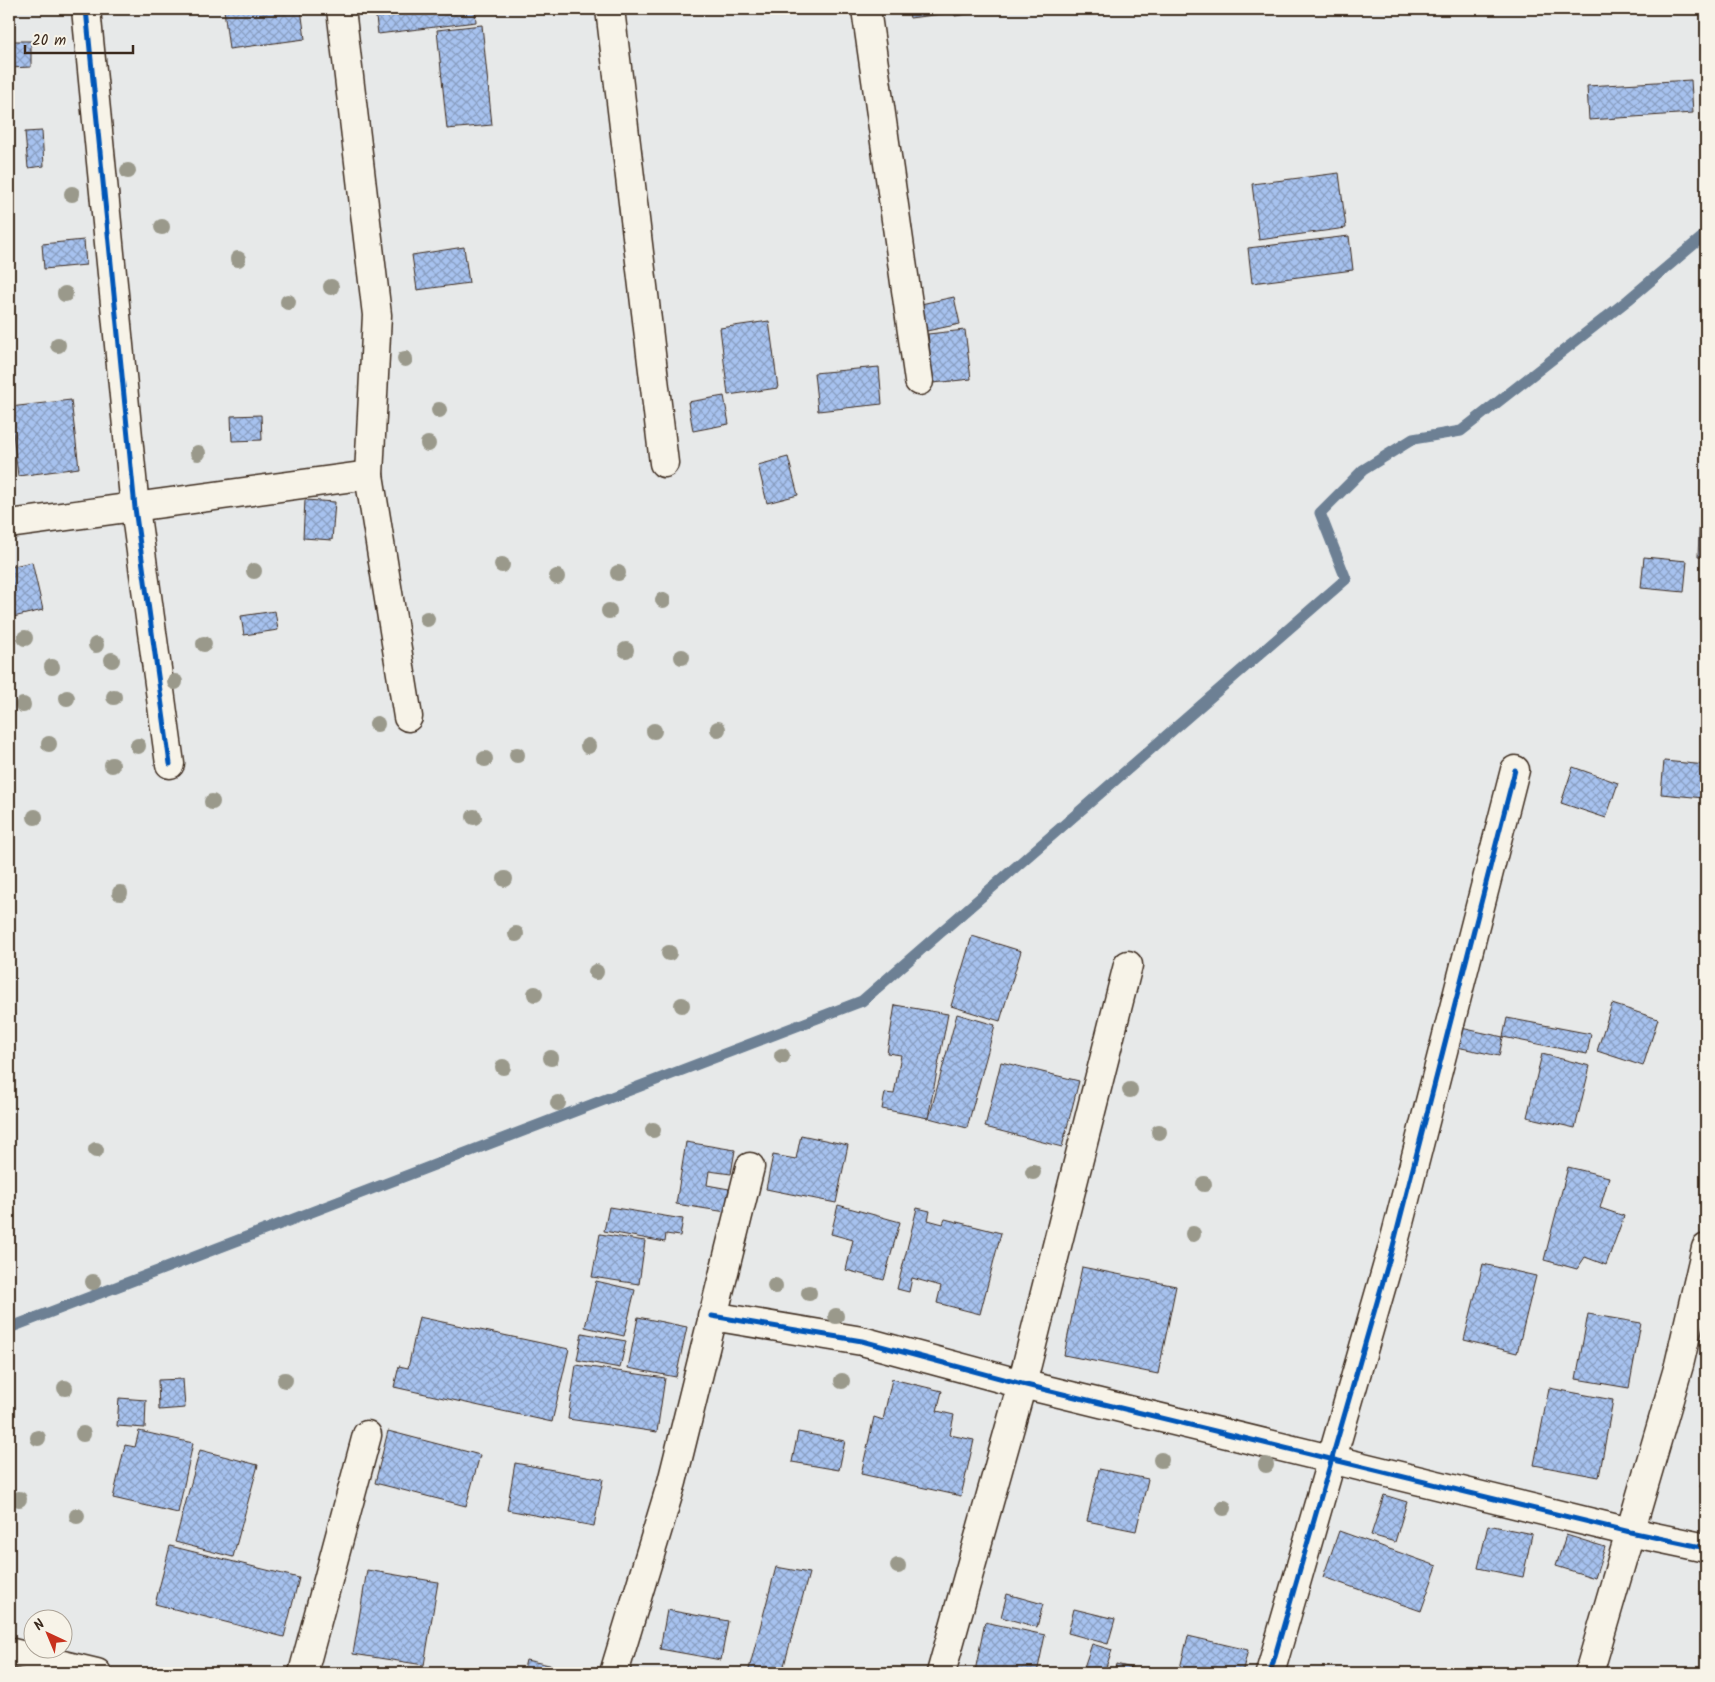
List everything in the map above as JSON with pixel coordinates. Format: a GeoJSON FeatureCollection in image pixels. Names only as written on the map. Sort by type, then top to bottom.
{"type":"FeatureCollection","features":[{"type":"Feature","properties":{"kind":"street"},"geometry":{"type":"LineString","coordinates":[[86,9],[135,508],[170,764]]}},
{"type":"Feature","properties":{"kind":"street"},"geometry":{"type":"LineString","coordinates":[[341,9],[377,315],[369,475],[408,717]]}},
{"type":"Feature","properties":{"kind":"street"},"geometry":{"type":"LineString","coordinates":[[610,9],[664,463]]}},
{"type":"Feature","properties":{"kind":"street"},"geometry":{"type":"LineString","coordinates":[[866,9],[919,381]]}},
{"type":"Feature","properties":{"kind":"street"},"geometry":{"type":"LineString","coordinates":[[9,524],[369,475]]}},
{"type":"Feature","properties":{"kind":"street"},"geometry":{"type":"LineString","coordinates":[[1270,1673],[1392,1250],[1515,770]]}},
{"type":"Feature","properties":{"kind":"street"},"geometry":{"type":"LineString","coordinates":[[941,1673],[1022,1384],[1128,965]]}},
{"type":"Feature","properties":{"kind":"street"},"geometry":{"type":"LineString","coordinates":[[614,1673],[672,1482],[750,1167]]}},
{"type":"Feature","properties":{"kind":"street"},"geometry":{"type":"LineString","coordinates":[[1589,1673],[1679,1365],[1706,1248]]}},
{"type":"Feature","properties":{"kind":"street"},"geometry":{"type":"LineString","coordinates":[[712,1316],[862,1341],[1022,1384],[1333,1458],[1630,1532],[1706,1548]]}},
{"type":"Feature","properties":{"kind":"street"},"geometry":{"type":"LineString","coordinates":[[304,1673],[367,1435]]}},
{"type":"Feature","properties":{"kind":"street"},"geometry":{"type":"LineString","coordinates":[[9,1652],[96,1673]]}},
{"type":"Feature","properties":{"kind":"building"},"geometry":{"type":"Polygon","coordinates":[[[301,9],[305,39],[229,49],[224,10],[301,9]]]}},
{"type":"Feature","properties":{"kind":"building"},"geometry":{"type":"Polygon","coordinates":[[[375,9],[475,9],[476,22],[378,34],[375,9]]]}},
{"type":"Feature","properties":{"kind":"building"},"geometry":{"type":"Polygon","coordinates":[[[908,9],[948,9],[949,13],[910,18],[908,9]]]}},
{"type":"Feature","properties":{"kind":"building"},"geometry":{"type":"Polygon","coordinates":[[[954,9],[1000,9],[955,16],[954,9]]]}},
{"type":"Feature","properties":{"kind":"building"},"geometry":{"type":"Polygon","coordinates":[[[482,25],[492,125],[447,129],[437,30],[482,25]]]}},
{"type":"Feature","properties":{"kind":"building"},"geometry":{"type":"Polygon","coordinates":[[[9,41],[31,41],[31,67],[9,68],[9,41]]]}},
{"type":"Feature","properties":{"kind":"building"},"geometry":{"type":"Polygon","coordinates":[[[1691,80],[1693,113],[1589,120],[1587,86],[1691,80]]]}},
{"type":"Feature","properties":{"kind":"building"},"geometry":{"type":"Polygon","coordinates":[[[42,131],[44,166],[28,168],[25,132],[42,131]]]}},
{"type":"Feature","properties":{"kind":"building"},"geometry":{"type":"Polygon","coordinates":[[[1339,173],[1346,228],[1259,240],[1252,184],[1339,173]]]}},
{"type":"Feature","properties":{"kind":"building"},"geometry":{"type":"Polygon","coordinates":[[[9,197],[13,236],[9,237],[9,197]]]}},
{"type":"Feature","properties":{"kind":"building"},"geometry":{"type":"Polygon","coordinates":[[[1349,236],[1353,270],[1252,283],[1248,248],[1349,236]]]}},
{"type":"Feature","properties":{"kind":"building"},"geometry":{"type":"Polygon","coordinates":[[[84,240],[86,265],[44,269],[42,244],[84,240]]]}},
{"type":"Feature","properties":{"kind":"building"},"geometry":{"type":"Polygon","coordinates":[[[464,247],[469,283],[417,290],[412,255],[464,247]]]}},
{"type":"Feature","properties":{"kind":"building"},"geometry":{"type":"Polygon","coordinates":[[[954,297],[960,324],[922,332],[916,305],[954,297]]]}},
{"type":"Feature","properties":{"kind":"building"},"geometry":{"type":"Polygon","coordinates":[[[769,321],[778,388],[728,395],[720,328],[769,321]]]}},
{"type":"Feature","properties":{"kind":"building"},"geometry":{"type":"Polygon","coordinates":[[[965,330],[971,379],[933,383],[928,334],[965,330]]]}},
{"type":"Feature","properties":{"kind":"building"},"geometry":{"type":"Polygon","coordinates":[[[879,367],[882,404],[818,411],[814,373],[879,367]]]}},
{"type":"Feature","properties":{"kind":"building"},"geometry":{"type":"Polygon","coordinates":[[[724,396],[729,424],[693,431],[688,402],[724,396]]]}},
{"type":"Feature","properties":{"kind":"building"},"geometry":{"type":"Polygon","coordinates":[[[71,400],[79,468],[18,476],[10,407],[71,400]]]}},
{"type":"Feature","properties":{"kind":"building"},"geometry":{"type":"Polygon","coordinates":[[[261,415],[262,440],[232,441],[231,416],[261,415]]]}},
{"type":"Feature","properties":{"kind":"building"},"geometry":{"type":"Polygon","coordinates":[[[788,457],[798,495],[767,503],[758,465],[788,457]]]}},
{"type":"Feature","properties":{"kind":"building"},"geometry":{"type":"Polygon","coordinates":[[[305,500],[335,502],[332,540],[303,538],[305,500]]]}},
{"type":"Feature","properties":{"kind":"building"},"geometry":{"type":"Polygon","coordinates":[[[1700,510],[1706,511],[1706,557],[1698,557],[1700,510]]]}},
{"type":"Feature","properties":{"kind":"building"},"geometry":{"type":"Polygon","coordinates":[[[1644,557],[1687,561],[1684,592],[1641,588],[1644,557]]]}},
{"type":"Feature","properties":{"kind":"building"},"geometry":{"type":"Polygon","coordinates":[[[32,562],[43,610],[9,618],[9,567],[32,562]]]}},
{"type":"Feature","properties":{"kind":"building"},"geometry":{"type":"Polygon","coordinates":[[[275,611],[278,630],[244,635],[241,616],[275,611]]]}},
{"type":"Feature","properties":{"kind":"building"},"geometry":{"type":"Polygon","coordinates":[[[1664,761],[1706,765],[1704,798],[1661,794],[1664,761]]]}},
{"type":"Feature","properties":{"kind":"building"},"geometry":{"type":"Polygon","coordinates":[[[1573,767],[1618,783],[1606,818],[1561,803],[1573,767]]]}},
{"type":"Feature","properties":{"kind":"building"},"geometry":{"type":"Polygon","coordinates":[[[972,936],[1021,951],[1000,1021],[951,1006],[972,936]]]}},
{"type":"Feature","properties":{"kind":"building"},"geometry":{"type":"Polygon","coordinates":[[[1612,1004],[1658,1019],[1643,1066],[1597,1051],[1612,1004]]]}},
{"type":"Feature","properties":{"kind":"building"},"geometry":{"type":"Polygon","coordinates":[[[895,1005],[948,1014],[928,1118],[882,1109],[885,1093],[894,1094],[901,1055],[887,1053],[895,1005]]]}},
{"type":"Feature","properties":{"kind":"building"},"geometry":{"type":"Polygon","coordinates":[[[957,1014],[995,1025],[967,1128],[929,1118],[957,1014]]]}},
{"type":"Feature","properties":{"kind":"building"},"geometry":{"type":"Polygon","coordinates":[[[1507,1018],[1591,1034],[1587,1054],[1503,1037],[1507,1018]]]}},
{"type":"Feature","properties":{"kind":"building"},"geometry":{"type":"Polygon","coordinates":[[[1461,1028],[1503,1037],[1499,1056],[1457,1047],[1461,1028]]]}},
{"type":"Feature","properties":{"kind":"building"},"geometry":{"type":"Polygon","coordinates":[[[1542,1054],[1590,1066],[1575,1128],[1527,1117],[1542,1054]]]}},
{"type":"Feature","properties":{"kind":"building"},"geometry":{"type":"Polygon","coordinates":[[[1001,1062],[1079,1081],[1062,1147],[985,1127],[1001,1062]]]}},
{"type":"Feature","properties":{"kind":"building"},"geometry":{"type":"Polygon","coordinates":[[[801,1135],[848,1145],[836,1203],[766,1189],[773,1155],[796,1159],[801,1135]]]}},
{"type":"Feature","properties":{"kind":"building"},"geometry":{"type":"Polygon","coordinates":[[[686,1142],[735,1150],[731,1174],[709,1171],[707,1185],[729,1189],[726,1212],[676,1204],[686,1142]]]}},
{"type":"Feature","properties":{"kind":"building"},"geometry":{"type":"Polygon","coordinates":[[[1568,1167],[1609,1177],[1600,1208],[1624,1216],[1606,1265],[1585,1257],[1577,1269],[1544,1260],[1568,1167]]]}},
{"type":"Feature","properties":{"kind":"building"},"geometry":{"type":"Polygon","coordinates":[[[838,1205],[900,1222],[884,1280],[846,1270],[853,1240],[831,1234],[838,1205]]]}},
{"type":"Feature","properties":{"kind":"building"},"geometry":{"type":"Polygon","coordinates":[[[609,1207],[683,1219],[680,1236],[666,1234],[665,1242],[604,1231],[609,1207]]]}},
{"type":"Feature","properties":{"kind":"building"},"geometry":{"type":"Polygon","coordinates":[[[917,1208],[930,1211],[928,1220],[943,1224],[945,1219],[1001,1233],[980,1314],[937,1303],[941,1286],[912,1278],[909,1292],[897,1289],[917,1208]]]}},
{"type":"Feature","properties":{"kind":"building"},"geometry":{"type":"Polygon","coordinates":[[[600,1234],[645,1241],[639,1284],[592,1277],[600,1234]]]}},
{"type":"Feature","properties":{"kind":"building"},"geometry":{"type":"Polygon","coordinates":[[[1483,1264],[1536,1276],[1517,1353],[1464,1340],[1483,1264]]]}},
{"type":"Feature","properties":{"kind":"building"},"geometry":{"type":"Polygon","coordinates":[[[1082,1267],[1176,1286],[1158,1374],[1064,1355],[1082,1267]]]}},
{"type":"Feature","properties":{"kind":"building"},"geometry":{"type":"Polygon","coordinates":[[[596,1281],[635,1290],[624,1336],[585,1327],[596,1281]]]}},
{"type":"Feature","properties":{"kind":"building"},"geometry":{"type":"Polygon","coordinates":[[[1588,1314],[1641,1323],[1629,1388],[1576,1379],[1588,1314]]]}},
{"type":"Feature","properties":{"kind":"building"},"geometry":{"type":"Polygon","coordinates":[[[419,1317],[569,1349],[552,1422],[394,1387],[399,1366],[408,1368],[419,1317]]]}},
{"type":"Feature","properties":{"kind":"building"},"geometry":{"type":"Polygon","coordinates":[[[638,1317],[687,1327],[676,1377],[628,1368],[638,1317]]]}},
{"type":"Feature","properties":{"kind":"building"},"geometry":{"type":"Polygon","coordinates":[[[582,1333],[626,1341],[620,1368],[577,1360],[582,1333]]]}},
{"type":"Feature","properties":{"kind":"building"},"geometry":{"type":"Polygon","coordinates":[[[576,1365],[665,1378],[657,1432],[568,1419],[576,1365]]]}},
{"type":"Feature","properties":{"kind":"building"},"geometry":{"type":"Polygon","coordinates":[[[183,1379],[185,1408],[159,1410],[158,1380],[183,1379]]]}},
{"type":"Feature","properties":{"kind":"building"},"geometry":{"type":"Polygon","coordinates":[[[892,1379],[942,1391],[937,1411],[954,1415],[950,1435],[974,1440],[961,1496],[861,1474],[874,1417],[883,1420],[892,1379]]]}},
{"type":"Feature","properties":{"kind":"building"},"geometry":{"type":"Polygon","coordinates":[[[1549,1388],[1613,1400],[1599,1477],[1534,1465],[1549,1388]]]}},
{"type":"Feature","properties":{"kind":"building"},"geometry":{"type":"Polygon","coordinates":[[[119,1398],[146,1400],[145,1428],[117,1426],[119,1398]]]}},
{"type":"Feature","properties":{"kind":"building"},"geometry":{"type":"Polygon","coordinates":[[[139,1431],[193,1443],[178,1513],[113,1498],[125,1445],[135,1447],[139,1431]]]}},
{"type":"Feature","properties":{"kind":"building"},"geometry":{"type":"Polygon","coordinates":[[[388,1431],[480,1455],[466,1506],[375,1483],[388,1431]]]}},
{"type":"Feature","properties":{"kind":"building"},"geometry":{"type":"Polygon","coordinates":[[[798,1432],[845,1441],[839,1470],[792,1462],[798,1432]]]}},
{"type":"Feature","properties":{"kind":"building"},"geometry":{"type":"Polygon","coordinates":[[[200,1450],[258,1465],[233,1557],[175,1542],[200,1450]]]}},
{"type":"Feature","properties":{"kind":"building"},"geometry":{"type":"Polygon","coordinates":[[[1706,1462],[1706,1488],[1700,1487],[1706,1462]]]}},
{"type":"Feature","properties":{"kind":"building"},"geometry":{"type":"Polygon","coordinates":[[[515,1463],[603,1479],[594,1526],[507,1510],[515,1463]]]}},
{"type":"Feature","properties":{"kind":"building"},"geometry":{"type":"Polygon","coordinates":[[[1099,1469],[1148,1479],[1136,1531],[1087,1521],[1099,1469]]]}},
{"type":"Feature","properties":{"kind":"building"},"geometry":{"type":"Polygon","coordinates":[[[1384,1495],[1407,1502],[1395,1542],[1371,1535],[1384,1495]]]}},
{"type":"Feature","properties":{"kind":"building"},"geometry":{"type":"Polygon","coordinates":[[[1488,1525],[1532,1534],[1523,1577],[1478,1568],[1488,1525]]]}},
{"type":"Feature","properties":{"kind":"building"},"geometry":{"type":"Polygon","coordinates":[[[1339,1531],[1437,1566],[1421,1611],[1323,1577],[1339,1531]]]}},
{"type":"Feature","properties":{"kind":"building"},"geometry":{"type":"Polygon","coordinates":[[[1566,1535],[1605,1547],[1595,1578],[1556,1566],[1566,1535]]]}},
{"type":"Feature","properties":{"kind":"building"},"geometry":{"type":"Polygon","coordinates":[[[170,1546],[299,1578],[284,1637],[155,1604],[170,1546]]]}},
{"type":"Feature","properties":{"kind":"building"},"geometry":{"type":"Polygon","coordinates":[[[776,1567],[809,1573],[782,1673],[748,1673],[776,1567]]]}},
{"type":"Feature","properties":{"kind":"building"},"geometry":{"type":"Polygon","coordinates":[[[367,1570],[438,1582],[424,1665],[353,1654],[367,1570]]]}},
{"type":"Feature","properties":{"kind":"building"},"geometry":{"type":"Polygon","coordinates":[[[1007,1594],[1043,1604],[1037,1627],[1001,1617],[1007,1594]]]}},
{"type":"Feature","properties":{"kind":"building"},"geometry":{"type":"Polygon","coordinates":[[[1074,1609],[1115,1619],[1108,1644],[1068,1633],[1074,1609]]]}},
{"type":"Feature","properties":{"kind":"building"},"geometry":{"type":"Polygon","coordinates":[[[667,1610],[728,1621],[721,1660],[660,1649],[667,1610]]]}},
{"type":"Feature","properties":{"kind":"building"},"geometry":{"type":"Polygon","coordinates":[[[985,1622],[1045,1635],[1037,1673],[987,1673],[975,1671],[985,1622]]]}},
{"type":"Feature","properties":{"kind":"building"},"geometry":{"type":"Polygon","coordinates":[[[1188,1636],[1248,1650],[1242,1673],[1203,1673],[1180,1668],[1188,1636]]]}},
{"type":"Feature","properties":{"kind":"building"},"geometry":{"type":"Polygon","coordinates":[[[1092,1644],[1112,1650],[1104,1673],[1082,1673],[1092,1644]]]}},
{"type":"Feature","properties":{"kind":"building"},"geometry":{"type":"Polygon","coordinates":[[[526,1660],[582,1672],[582,1673],[523,1673],[526,1660]]]}},
{"type":"Feature","properties":{"kind":"building"},"geometry":{"type":"Polygon","coordinates":[[[1116,1664],[1151,1673],[1114,1673],[1116,1664]]]}},
{"type":"Feature","properties":{"kind":"building"},"geometry":{"type":"Polygon","coordinates":[[[1677,1668],[1695,1673],[1676,1673],[1677,1668]]]}},
{"type":"Feature","properties":{"kind":"waterway"},"geometry":{"type":"LineString","coordinates":[[9,1328],[862,1001],[1346,579],[1320,513],[1363,470],[1413,439],[1461,431],[1628,300],[1706,234]]}},
{"type":"Feature","properties":{"kind":"cycle path"},"geometry":{"type":"LineString","coordinates":[[86,9],[135,508],[170,764]]}},
{"type":"Feature","properties":{"kind":"cycle path"},"geometry":{"type":"LineString","coordinates":[[1270,1673],[1392,1250],[1515,770]]}},
{"type":"Feature","properties":{"kind":"cycle path"},"geometry":{"type":"LineString","coordinates":[[712,1316],[862,1341],[1022,1384],[1630,1532],[1706,1548]]}}]}
